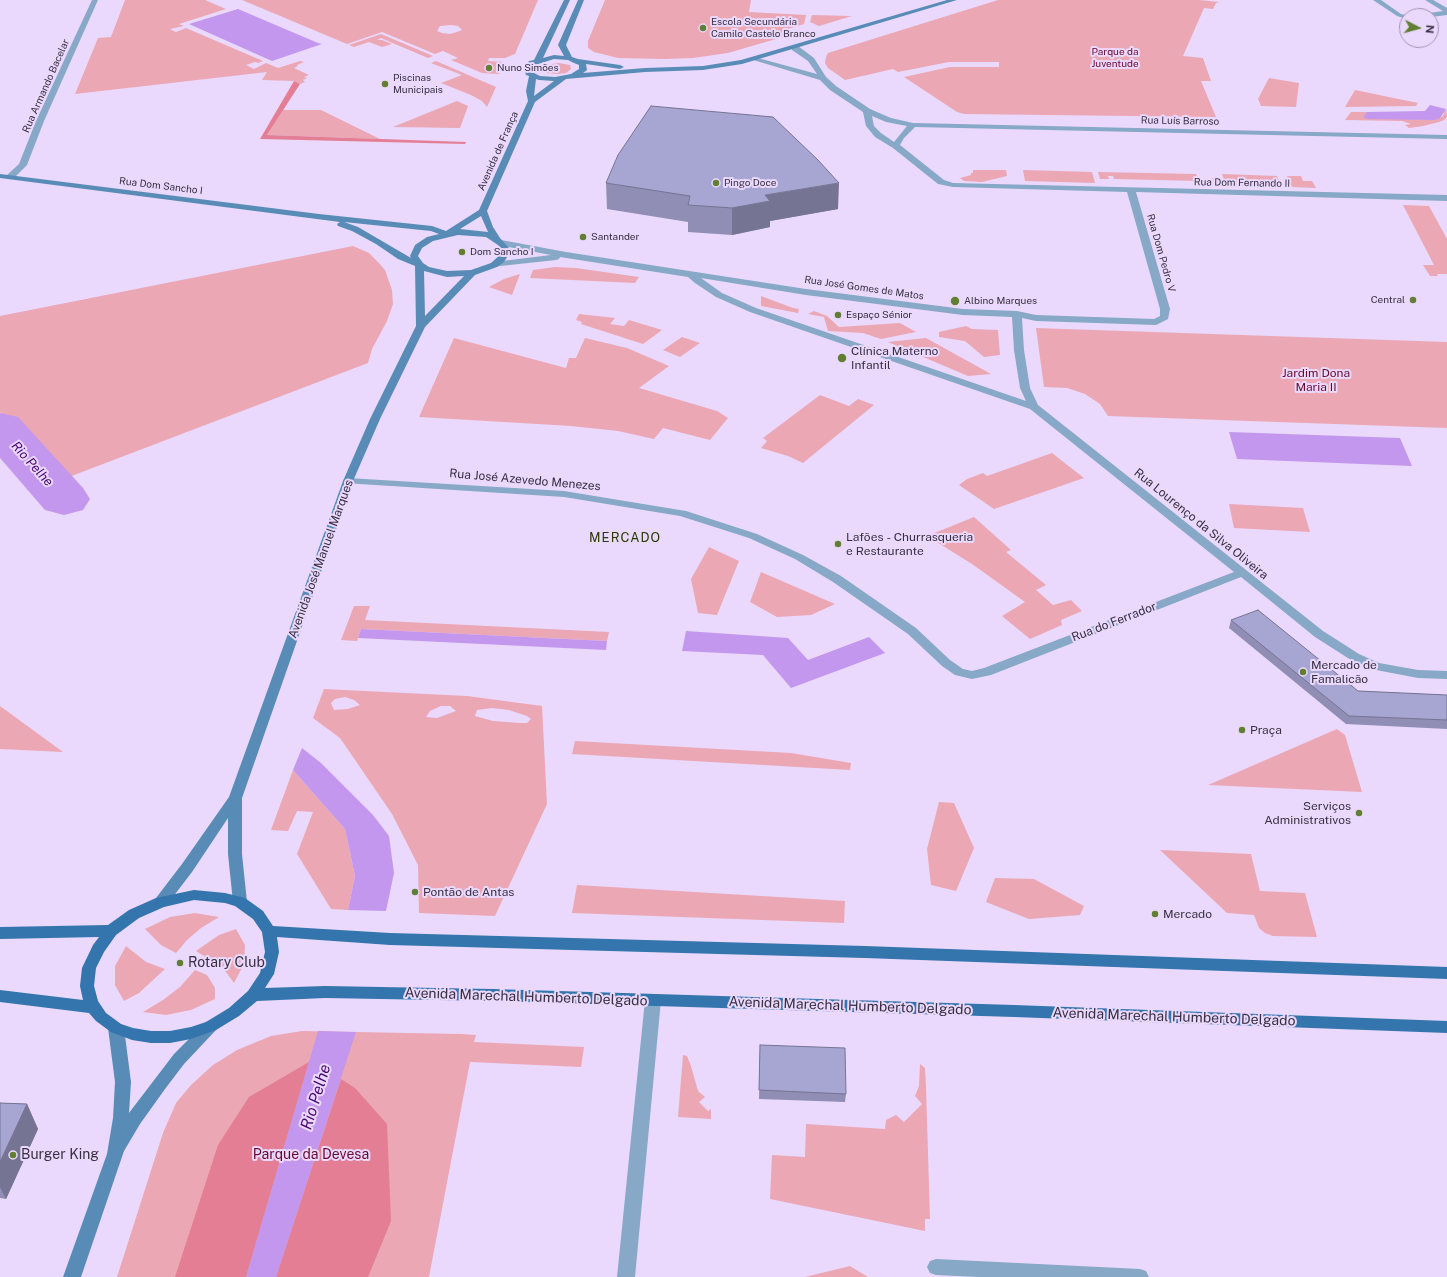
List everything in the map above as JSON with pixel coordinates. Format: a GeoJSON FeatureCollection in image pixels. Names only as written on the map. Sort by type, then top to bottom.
{"type":"FeatureCollection","features":[{"type":"Feature","properties":{"kind":"main road"},"geometry":{"type":"LineString","coordinates":[[538,60],[546,48],[568,0]]}},
{"type":"Feature","properties":{"kind":"main road"},"geometry":{"type":"LineString","coordinates":[[569,58],[562,45],[581,0]]}},
{"type":"Feature","properties":{"kind":"main road"},"geometry":{"type":"LineString","coordinates":[[534,76],[547,79],[645,70],[703,68],[754,59],[954,0]]}},
{"type":"Feature","properties":{"kind":"main road"},"geometry":{"type":"LineString","coordinates":[[538,60],[554,57],[569,58],[578,61],[645,70]]}},
{"type":"Feature","properties":{"kind":"main road","name":"Avenida de França"},"geometry":{"type":"LineString","coordinates":[[532,101],[530,91],[534,76],[528,69],[532,63],[538,60]]}},
{"type":"Feature","properties":{"kind":"main road"},"geometry":{"type":"LineString","coordinates":[[573,76],[583,70],[582,64],[578,61]]}},
{"type":"Feature","properties":{"kind":"main road","name":"Avenida de França"},"geometry":{"type":"LineString","coordinates":[[484,211],[532,101],[563,78]]}},
{"type":"Feature","properties":{"kind":"main road","name":"Rua Dom Sancho I"},"geometry":{"type":"LineString","coordinates":[[0,176],[319,217],[426,228],[447,234]]}},
{"type":"Feature","properties":{"kind":"main road"},"geometry":{"type":"LineString","coordinates":[[447,234],[484,211],[490,227],[505,248],[505,254],[494,266],[472,273]]}},
{"type":"Feature","properties":{"kind":"main road","name":"Rua Dom Sancho I"},"geometry":{"type":"LineString","coordinates":[[319,217],[355,229],[379,242],[401,257],[436,273],[472,273]]}},
{"type":"Feature","properties":{"kind":"main road"},"geometry":{"type":"LineString","coordinates":[[447,234],[464,232],[480,233],[499,241]]}},
{"type":"Feature","properties":{"kind":"main road","name":"Avenida José Manuel Marques"},"geometry":{"type":"LineString","coordinates":[[421,326],[419,265],[414,256],[418,247],[430,239],[447,234]]}},
{"type":"Feature","properties":{"kind":"main road","name":"Avenida José Manuel Marques"},"geometry":{"type":"LineString","coordinates":[[161,902],[187,868],[235,798],[348,482],[378,413],[421,326],[472,273]]}},
{"type":"Feature","properties":{"kind":"main road","name":"Avenida José Manuel Marques"},"geometry":{"type":"LineString","coordinates":[[235,798],[235,854],[240,902]]}},
{"type":"Feature","properties":{"kind":"main road"},"geometry":{"type":"LineString","coordinates":[[194,895],[218,896],[240,902],[258,914],[269,931],[272,952],[267,974],[253,995],[234,1012],[211,1026],[191,1033],[170,1037],[151,1037],[132,1034],[116,1028],[101,1017],[91,1003],[87,986],[89,968],[98,949],[111,931],[134,914],[161,902],[194,895]]}},
{"type":"Feature","properties":{"kind":"main road"},"geometry":{"type":"LineString","coordinates":[[0,933],[30,934],[111,931]]}},
{"type":"Feature","properties":{"kind":"main road"},"geometry":{"type":"LineString","coordinates":[[269,931],[390,939],[865,952],[1447,973]]}},
{"type":"Feature","properties":{"kind":"main road","name":"Avenida Marechal Humberto Delgado"},"geometry":{"type":"LineString","coordinates":[[253,995],[325,992],[653,1000],[1014,1011],[1447,1027]]}},
{"type":"Feature","properties":{"kind":"main road"},"geometry":{"type":"LineString","coordinates":[[0,996],[94,1007]]}},
{"type":"Feature","properties":{"kind":"main road"},"geometry":{"type":"LineString","coordinates":[[72,1277],[115,1154],[134,1119],[179,1059],[211,1026]]}},
{"type":"Feature","properties":{"kind":"main road"},"geometry":{"type":"LineString","coordinates":[[115,1154],[121,1118],[123,1082],[116,1028]]}},
{"type":"Feature","properties":{"kind":"street","name":"Rua Armando Bacelar"},"geometry":{"type":"LineString","coordinates":[[10,177],[23,165],[40,121],[95,0]]}},
{"type":"Feature","properties":{"kind":"street"},"geometry":{"type":"LineString","coordinates":[[1376,0],[1399,15]]}},
{"type":"Feature","properties":{"kind":"street"},"geometry":{"type":"LineString","coordinates":[[1428,0],[1447,12]]}},
{"type":"Feature","properties":{"kind":"street","name":"Rua Luís Barroso"},"geometry":{"type":"LineString","coordinates":[[795,48],[811,60],[823,78],[833,88],[867,111],[890,120],[913,125],[1447,137]]}},
{"type":"Feature","properties":{"kind":"street","name":"Rua Luís Barroso"},"geometry":{"type":"LineString","coordinates":[[754,59],[823,78]]}},
{"type":"Feature","properties":{"kind":"street"},"geometry":{"type":"LineString","coordinates":[[867,111],[870,126],[878,135],[896,146],[901,136],[913,125]]}},
{"type":"Feature","properties":{"kind":"street","name":"Rua Dom Fernando II"},"geometry":{"type":"LineString","coordinates":[[896,146],[941,182],[947,184],[1037,189],[1447,198]]}},
{"type":"Feature","properties":{"kind":"street","name":"Rua Dom Pedro V"},"geometry":{"type":"LineString","coordinates":[[1131,191],[1165,309],[1165,318],[1161,320]]}},
{"type":"Feature","properties":{"kind":"street","name":"Rua José Gomes de Matos"},"geometry":{"type":"LineString","coordinates":[[499,241],[566,256],[806,292],[963,312],[1017,314],[1036,318],[1149,322],[1161,320]]}},
{"type":"Feature","properties":{"kind":"street","name":"Rua José Gomes de Matos"},"geometry":{"type":"LineString","coordinates":[[494,266],[566,256]]}},
{"type":"Feature","properties":{"kind":"street"},"geometry":{"type":"LineString","coordinates":[[692,274],[698,281],[719,295],[753,310],[1034,407]]}},
{"type":"Feature","properties":{"kind":"street","name":"Rua Lourenço da Silva Oliveira"},"geometry":{"type":"LineString","coordinates":[[1017,314],[1019,350],[1025,388],[1034,407],[1319,634],[1355,657],[1376,666],[1418,674],[1447,675]]}},
{"type":"Feature","properties":{"kind":"street","name":"Rua José Azevedo Menezes"},"geometry":{"type":"LineString","coordinates":[[348,482],[440,485],[564,494],[682,513],[753,536],[799,557],[837,578],[906,627],[946,663],[959,672],[972,675],[987,672]]}},
{"type":"Feature","properties":{"kind":"street","name":"Rua do Ferrador"},"geometry":{"type":"LineString","coordinates":[[987,672],[1241,573]]}},
{"type":"Feature","properties":{"kind":"street"},"geometry":{"type":"LineString","coordinates":[[626,1277],[653,1000]]}},
{"type":"Feature","properties":{"kind":"street"},"geometry":{"type":"LineString","coordinates":[[936,1267],[1140,1277]]}},
{"type":"Feature","properties":{"kind":"green space"},"geometry":{"type":"Polygon","coordinates":[[[125,0],[205,0],[226,9],[179,24],[184,26],[170,29],[176,32],[186,28],[263,61],[246,65],[254,69],[266,63],[278,68],[300,61],[304,62],[294,68],[309,75],[304,77],[307,78],[303,80],[305,82],[300,84],[294,81],[262,80],[267,72],[75,94],[98,38],[111,37],[125,0]]]}},
{"type":"Feature","properties":{"kind":"green space"},"geometry":{"type":"Polygon","coordinates":[[[242,0],[538,0],[515,54],[505,58],[489,58],[488,61],[504,62],[499,74],[482,73],[451,60],[458,58],[443,51],[435,54],[382,32],[347,44],[242,0]],[[440,26],[437,31],[450,34],[462,30],[458,26],[440,26]]]}},
{"type":"Feature","properties":{"kind":"green space","name":"Escola Secundária Camilo Castelo Branco"},"geometry":{"type":"Polygon","coordinates":[[[605,0],[751,0],[749,12],[806,15],[804,24],[785,30],[793,34],[728,53],[693,58],[618,58],[594,52],[588,48],[588,41],[605,0]]]}},
{"type":"Feature","properties":{"kind":"green space","name":"Parque da Juventude"},"geometry":{"type":"Polygon","coordinates":[[[998,0],[1199,0],[1219,2],[1216,3],[1213,9],[1204,8],[1183,56],[1203,58],[1211,81],[1201,81],[1216,117],[964,114],[957,112],[904,77],[950,67],[999,67],[999,62],[949,62],[898,72],[893,69],[845,80],[828,68],[825,63],[828,53],[998,0]]]}},
{"type":"Feature","properties":{"kind":"green space"},"geometry":{"type":"Polygon","coordinates":[[[812,15],[852,16],[819,26],[810,22],[812,15]]]}},
{"type":"Feature","properties":{"kind":"green space"},"geometry":{"type":"Polygon","coordinates":[[[381,34],[433,56],[428,58],[381,38],[377,40],[382,40],[392,44],[382,47],[369,42],[354,47],[349,45],[381,34]]]}},
{"type":"Feature","properties":{"kind":"green space"},"geometry":{"type":"Polygon","coordinates":[[[436,61],[496,87],[487,107],[482,101],[471,95],[441,83],[462,75],[431,63],[436,61]]]}},
{"type":"Feature","properties":{"kind":"green space"},"geometry":{"type":"Polygon","coordinates":[[[559,63],[570,65],[571,69],[566,73],[557,74],[547,73],[542,70],[543,66],[559,63]]]}},
{"type":"Feature","properties":{"kind":"green space"},"geometry":{"type":"Polygon","coordinates":[[[1269,78],[1299,83],[1296,107],[1261,106],[1258,99],[1269,78]]]}},
{"type":"Feature","properties":{"kind":"green space"},"geometry":{"type":"Polygon","coordinates":[[[1355,90],[1418,103],[1416,106],[1345,107],[1355,90]]]}},
{"type":"Feature","properties":{"kind":"green space"},"geometry":{"type":"Polygon","coordinates":[[[457,101],[468,106],[460,128],[393,127],[457,101]]]}},
{"type":"Feature","properties":{"kind":"green space"},"geometry":{"type":"Polygon","coordinates":[[[1446,109],[1447,117],[1444,120],[1409,128],[1405,125],[1411,124],[1402,121],[1345,120],[1351,112],[1367,112],[1363,117],[1435,120],[1443,116],[1446,109]]]}},
{"type":"Feature","properties":{"kind":"green space"},"geometry":{"type":"Polygon","coordinates":[[[283,110],[321,110],[380,139],[267,135],[283,110]]]}},
{"type":"Feature","properties":{"kind":"green space"},"geometry":{"type":"Polygon","coordinates":[[[973,170],[1006,170],[1007,176],[982,182],[964,181],[960,178],[971,175],[973,170]]]}},
{"type":"Feature","properties":{"kind":"green space"},"geometry":{"type":"Polygon","coordinates":[[[1023,170],[1092,172],[1095,183],[1025,181],[1023,170]]]}},
{"type":"Feature","properties":{"kind":"green space"},"geometry":{"type":"Polygon","coordinates":[[[1098,172],[1196,174],[1199,181],[1114,179],[1113,176],[1108,176],[1109,179],[1100,179],[1098,172]]]}},
{"type":"Feature","properties":{"kind":"green space"},"geometry":{"type":"Polygon","coordinates":[[[1222,174],[1277,176],[1282,187],[1215,185],[1212,178],[1224,179],[1222,174]]]}},
{"type":"Feature","properties":{"kind":"green space"},"geometry":{"type":"Polygon","coordinates":[[[1287,176],[1301,176],[1303,181],[1312,181],[1316,188],[1292,187],[1287,176]]]}},
{"type":"Feature","properties":{"kind":"green space"},"geometry":{"type":"Polygon","coordinates":[[[1403,205],[1429,206],[1447,239],[1447,274],[1430,276],[1423,265],[1434,265],[1403,205]]]}},
{"type":"Feature","properties":{"kind":"green space"},"geometry":{"type":"Polygon","coordinates":[[[353,246],[369,253],[385,270],[392,290],[393,304],[387,321],[372,349],[368,363],[61,480],[0,412],[0,316],[353,246]]]}},
{"type":"Feature","properties":{"kind":"green space"},"geometry":{"type":"Polygon","coordinates":[[[555,267],[576,268],[639,277],[635,283],[530,278],[533,270],[555,267]]]}},
{"type":"Feature","properties":{"kind":"green space"},"geometry":{"type":"Polygon","coordinates":[[[520,274],[512,295],[489,287],[504,279],[520,274]]]}},
{"type":"Feature","properties":{"kind":"green space"},"geometry":{"type":"Polygon","coordinates":[[[761,296],[799,309],[798,313],[761,306],[761,296]]]}},
{"type":"Feature","properties":{"kind":"green space"},"geometry":{"type":"Polygon","coordinates":[[[814,311],[827,316],[839,327],[900,323],[916,332],[881,339],[863,333],[828,331],[824,317],[808,314],[814,311]]]}},
{"type":"Feature","properties":{"kind":"green space"},"geometry":{"type":"Polygon","coordinates":[[[579,314],[615,318],[610,324],[624,326],[629,320],[662,330],[643,344],[581,324],[582,322],[576,320],[579,314]]]}},
{"type":"Feature","properties":{"kind":"green space"},"geometry":{"type":"Polygon","coordinates":[[[966,326],[972,329],[998,330],[1000,355],[984,357],[965,341],[939,337],[939,332],[966,326]]]}},
{"type":"Feature","properties":{"kind":"green space","name":"Jardim Dona Maria II"},"geometry":{"type":"Polygon","coordinates":[[[1036,328],[1447,342],[1447,428],[1108,416],[1100,404],[1085,394],[1067,388],[1044,387],[1036,328]]]}},
{"type":"Feature","properties":{"kind":"green space"},"geometry":{"type":"Polygon","coordinates":[[[682,337],[700,343],[680,357],[663,350],[682,337]]]}},
{"type":"Feature","properties":{"kind":"green space"},"geometry":{"type":"Polygon","coordinates":[[[454,338],[566,368],[569,358],[576,358],[585,338],[627,348],[669,366],[639,388],[717,411],[728,418],[710,440],[663,428],[654,439],[618,431],[571,426],[419,417],[454,338]]]}},
{"type":"Feature","properties":{"kind":"green space"},"geometry":{"type":"Polygon","coordinates":[[[926,338],[991,374],[968,376],[888,342],[926,338]]]}},
{"type":"Feature","properties":{"kind":"green space"},"geometry":{"type":"Polygon","coordinates":[[[820,395],[849,406],[858,399],[874,405],[803,463],[788,456],[761,448],[767,441],[763,438],[820,395]]]}},
{"type":"Feature","properties":{"kind":"green space"},"geometry":{"type":"Polygon","coordinates":[[[1052,453],[1084,478],[994,509],[959,485],[967,479],[983,473],[987,476],[1052,453]]]}},
{"type":"Feature","properties":{"kind":"green space"},"geometry":{"type":"Polygon","coordinates":[[[1229,504],[1303,508],[1310,532],[1234,528],[1229,504]]]}},
{"type":"Feature","properties":{"kind":"green space"},"geometry":{"type":"Polygon","coordinates":[[[974,517],[1011,550],[1006,552],[1046,585],[1036,590],[1053,605],[1071,600],[1082,611],[1061,620],[1062,625],[1030,639],[1002,616],[1025,602],[972,564],[927,536],[974,517]]]}},
{"type":"Feature","properties":{"kind":"green space"},"geometry":{"type":"Polygon","coordinates":[[[709,547],[739,561],[717,615],[698,613],[691,579],[709,547]]]}},
{"type":"Feature","properties":{"kind":"green space"},"geometry":{"type":"Polygon","coordinates":[[[761,572],[835,604],[811,615],[777,617],[750,602],[761,572]]]}},
{"type":"Feature","properties":{"kind":"green space"},"geometry":{"type":"Polygon","coordinates":[[[354,606],[370,606],[365,620],[609,632],[607,641],[361,629],[357,641],[341,640],[354,606]]]}},
{"type":"Feature","properties":{"kind":"green space"},"geometry":{"type":"Polygon","coordinates":[[[324,689],[467,696],[542,706],[547,804],[495,916],[419,913],[418,865],[392,814],[340,738],[313,718],[324,689]],[[345,697],[335,699],[331,703],[334,710],[348,709],[360,705],[354,700],[345,697]],[[441,706],[430,711],[426,717],[437,718],[456,711],[450,706],[441,706]],[[492,708],[477,710],[475,716],[493,721],[527,723],[531,719],[527,716],[509,710],[492,708]]]}},
{"type":"Feature","properties":{"kind":"green space"},"geometry":{"type":"Polygon","coordinates":[[[0,706],[63,752],[0,749],[0,706]]]}},
{"type":"Feature","properties":{"kind":"green space"},"geometry":{"type":"Polygon","coordinates":[[[1337,729],[1345,735],[1362,792],[1208,785],[1337,729]]]}},
{"type":"Feature","properties":{"kind":"green space"},"geometry":{"type":"Polygon","coordinates":[[[575,741],[791,753],[851,763],[850,770],[572,754],[575,741]]]}},
{"type":"Feature","properties":{"kind":"green space"},"geometry":{"type":"Polygon","coordinates":[[[293,770],[345,829],[355,876],[348,910],[331,909],[297,854],[313,812],[297,811],[288,831],[271,830],[293,770]]]}},
{"type":"Feature","properties":{"kind":"green space"},"geometry":{"type":"Polygon","coordinates":[[[939,802],[954,803],[974,848],[956,891],[931,885],[927,849],[939,802]]]}},
{"type":"Feature","properties":{"kind":"green space"},"geometry":{"type":"Polygon","coordinates":[[[1160,850],[1251,854],[1260,891],[1305,893],[1317,937],[1273,936],[1265,933],[1259,928],[1254,915],[1227,913],[1160,850]]]}},
{"type":"Feature","properties":{"kind":"green space"},"geometry":{"type":"Polygon","coordinates":[[[995,878],[1034,879],[1084,906],[1080,915],[1029,919],[986,902],[995,878]]]}},
{"type":"Feature","properties":{"kind":"green space"},"geometry":{"type":"Polygon","coordinates":[[[577,885],[845,901],[844,923],[572,913],[577,885]]]}},
{"type":"Feature","properties":{"kind":"green space"},"geometry":{"type":"Polygon","coordinates":[[[195,913],[219,917],[201,928],[187,940],[176,953],[161,945],[145,929],[170,917],[195,913]]]}},
{"type":"Feature","properties":{"kind":"green space"},"geometry":{"type":"Polygon","coordinates":[[[236,929],[245,945],[244,964],[234,983],[223,968],[196,951],[219,935],[236,929]]]}},
{"type":"Feature","properties":{"kind":"green space"},"geometry":{"type":"Polygon","coordinates":[[[126,946],[146,962],[165,969],[139,993],[124,1001],[115,985],[115,966],[126,946]]]}},
{"type":"Feature","properties":{"kind":"green space"},"geometry":{"type":"Polygon","coordinates":[[[195,970],[207,975],[215,988],[215,999],[191,1010],[166,1015],[143,1012],[163,1000],[180,987],[195,970]]]}},
{"type":"Feature","properties":{"kind":"green space","name":"Parque da Devesa"},"geometry":{"type":"Polygon","coordinates":[[[302,1031],[462,1034],[476,1035],[474,1042],[584,1047],[581,1067],[470,1062],[429,1277],[117,1277],[163,1133],[176,1103],[191,1085],[213,1065],[237,1050],[271,1036],[302,1031]]]}},
{"type":"Feature","properties":{"kind":"green space"},"geometry":{"type":"Polygon","coordinates":[[[683,1055],[687,1056],[698,1091],[705,1097],[699,1102],[708,1111],[711,1109],[711,1119],[678,1117],[683,1055]]]}},
{"type":"Feature","properties":{"kind":"green space"},"geometry":{"type":"Polygon","coordinates":[[[920,1064],[925,1068],[930,1219],[925,1219],[925,1231],[770,1199],[772,1155],[805,1157],[806,1124],[885,1129],[886,1120],[896,1115],[904,1122],[922,1104],[915,1096],[919,1086],[920,1064]]]}},
{"type":"Feature","properties":{"kind":"green space"},"geometry":{"type":"Polygon","coordinates":[[[850,1266],[868,1277],[805,1277],[850,1266]]]}},
{"type":"Feature","properties":{"kind":"shaded area"},"geometry":{"type":"Polygon","coordinates":[[[294,81],[300,84],[267,135],[466,142],[465,144],[260,139],[294,81]]]}},
{"type":"Feature","properties":{"kind":"shaded area"},"geometry":{"type":"Polygon","coordinates":[[[309,1062],[246,1277],[175,1277],[218,1145],[249,1097],[309,1062]]]}},
{"type":"Feature","properties":{"kind":"shaded area"},"geometry":{"type":"Polygon","coordinates":[[[341,1079],[355,1088],[387,1124],[391,1221],[368,1277],[276,1277],[341,1079]]]}},
{"type":"Feature","properties":{"kind":"water"},"geometry":{"type":"Polygon","coordinates":[[[238,9],[322,44],[272,61],[189,24],[238,9]]]}},
{"type":"Feature","properties":{"kind":"water"},"geometry":{"type":"Polygon","coordinates":[[[1430,105],[1446,109],[1440,118],[1435,120],[1367,119],[1363,117],[1367,112],[1425,111],[1430,105]]]}},
{"type":"Feature","properties":{"kind":"water"},"geometry":{"type":"Polygon","coordinates":[[[1229,432],[1400,438],[1412,466],[1237,459],[1229,432]]]}},
{"type":"Feature","properties":{"kind":"water"},"geometry":{"type":"Polygon","coordinates":[[[361,629],[607,641],[606,650],[358,638],[361,629]]]}},
{"type":"Feature","properties":{"kind":"water"},"geometry":{"type":"Polygon","coordinates":[[[686,631],[788,638],[808,660],[869,637],[885,653],[791,688],[763,655],[682,651],[686,631]]]}},
{"type":"Feature","properties":{"kind":"water"},"geometry":{"type":"Polygon","coordinates":[[[302,748],[321,763],[373,815],[389,836],[394,873],[386,911],[348,910],[355,876],[345,829],[293,770],[302,748]]]}},
{"type":"Feature","properties":{"kind":"water"},"geometry":{"type":"Polygon","coordinates":[[[318,1031],[356,1032],[276,1277],[246,1277],[318,1031]]]}},
{"type":"Feature","properties":{"kind":"building","name":"Pingo Doce"},"geometry":{"type":"Polygon","coordinates":[[[651,106],[773,117],[818,160],[839,183],[765,195],[770,201],[732,208],[688,205],[690,196],[606,183],[618,155],[651,106]]]}},
{"type":"Feature","properties":{"kind":"building","name":"Mercado de Famalicão"},"geometry":{"type":"Polygon","coordinates":[[[1258,610],[1358,691],[1447,695],[1447,720],[1349,716],[1231,620],[1258,610]]]}},
{"type":"Feature","properties":{"kind":"building"},"geometry":{"type":"Polygon","coordinates":[[[760,1045],[845,1048],[846,1094],[759,1090],[760,1045]]]}},
{"type":"Feature","properties":{"kind":"building"},"geometry":{"type":"Polygon","coordinates":[[[0,1103],[27,1104],[0,1162],[0,1103]]]}},
{"type":"Feature","properties":{"kind":"waterway","name":"Rio Pelhe"},"geometry":{"type":"LineString","coordinates":[[0,428],[64,499]]}},
{"type":"Feature","properties":{"kind":"place","name":"Escola Secundária Camilo Castelo Branco"},"geometry":{"type":"Point","coordinates":[703,28]}},
{"type":"Feature","properties":{"kind":"place","name":"Nuno Simões"},"geometry":{"type":"Point","coordinates":[489,68]}},
{"type":"Feature","properties":{"kind":"place","name":"Piscinas Municipais"},"geometry":{"type":"Point","coordinates":[385,84]}},
{"type":"Feature","properties":{"kind":"place","name":"Pingo Doce"},"geometry":{"type":"Point","coordinates":[716,183]}},
{"type":"Feature","properties":{"kind":"place","name":"Santander"},"geometry":{"type":"Point","coordinates":[583,237]}},
{"type":"Feature","properties":{"kind":"place","name":"Dom Sancho I"},"geometry":{"type":"Point","coordinates":[462,252]}},
{"type":"Feature","properties":{"kind":"place","name":"Central"},"geometry":{"type":"Point","coordinates":[1413,300]}},
{"type":"Feature","properties":{"kind":"place","name":"Albino Marques"},"geometry":{"type":"Point","coordinates":[955,301]}},
{"type":"Feature","properties":{"kind":"place","name":"Espaço Sénior"},"geometry":{"type":"Point","coordinates":[838,315]}},
{"type":"Feature","properties":{"kind":"place","name":"Clínica Materno Infantil"},"geometry":{"type":"Point","coordinates":[842,358]}},
{"type":"Feature","properties":{"kind":"place","name":"Lafões - Churrasqueria e Restaurante"},"geometry":{"type":"Point","coordinates":[838,544]}},
{"type":"Feature","properties":{"kind":"place","name":"Mercado de Famalicão"},"geometry":{"type":"Point","coordinates":[1303,672]}},
{"type":"Feature","properties":{"kind":"place","name":"Praça"},"geometry":{"type":"Point","coordinates":[1242,730]}},
{"type":"Feature","properties":{"kind":"place","name":"Serviços Administrativos"},"geometry":{"type":"Point","coordinates":[1359,813]}},
{"type":"Feature","properties":{"kind":"place","name":"Pontão de Antas"},"geometry":{"type":"Point","coordinates":[415,892]}},
{"type":"Feature","properties":{"kind":"place","name":"Mercado"},"geometry":{"type":"Point","coordinates":[1155,914]}},
{"type":"Feature","properties":{"kind":"place","name":"Rotary Club"},"geometry":{"type":"Point","coordinates":[180,963]}},
{"type":"Feature","properties":{"kind":"place","name":"Burger King"},"geometry":{"type":"Point","coordinates":[13,1155]}},
{"type":"Feature","properties":{"kind":"district","name":"MERCADO"},"geometry":{"type":"Point","coordinates":[625,538]}}]}
